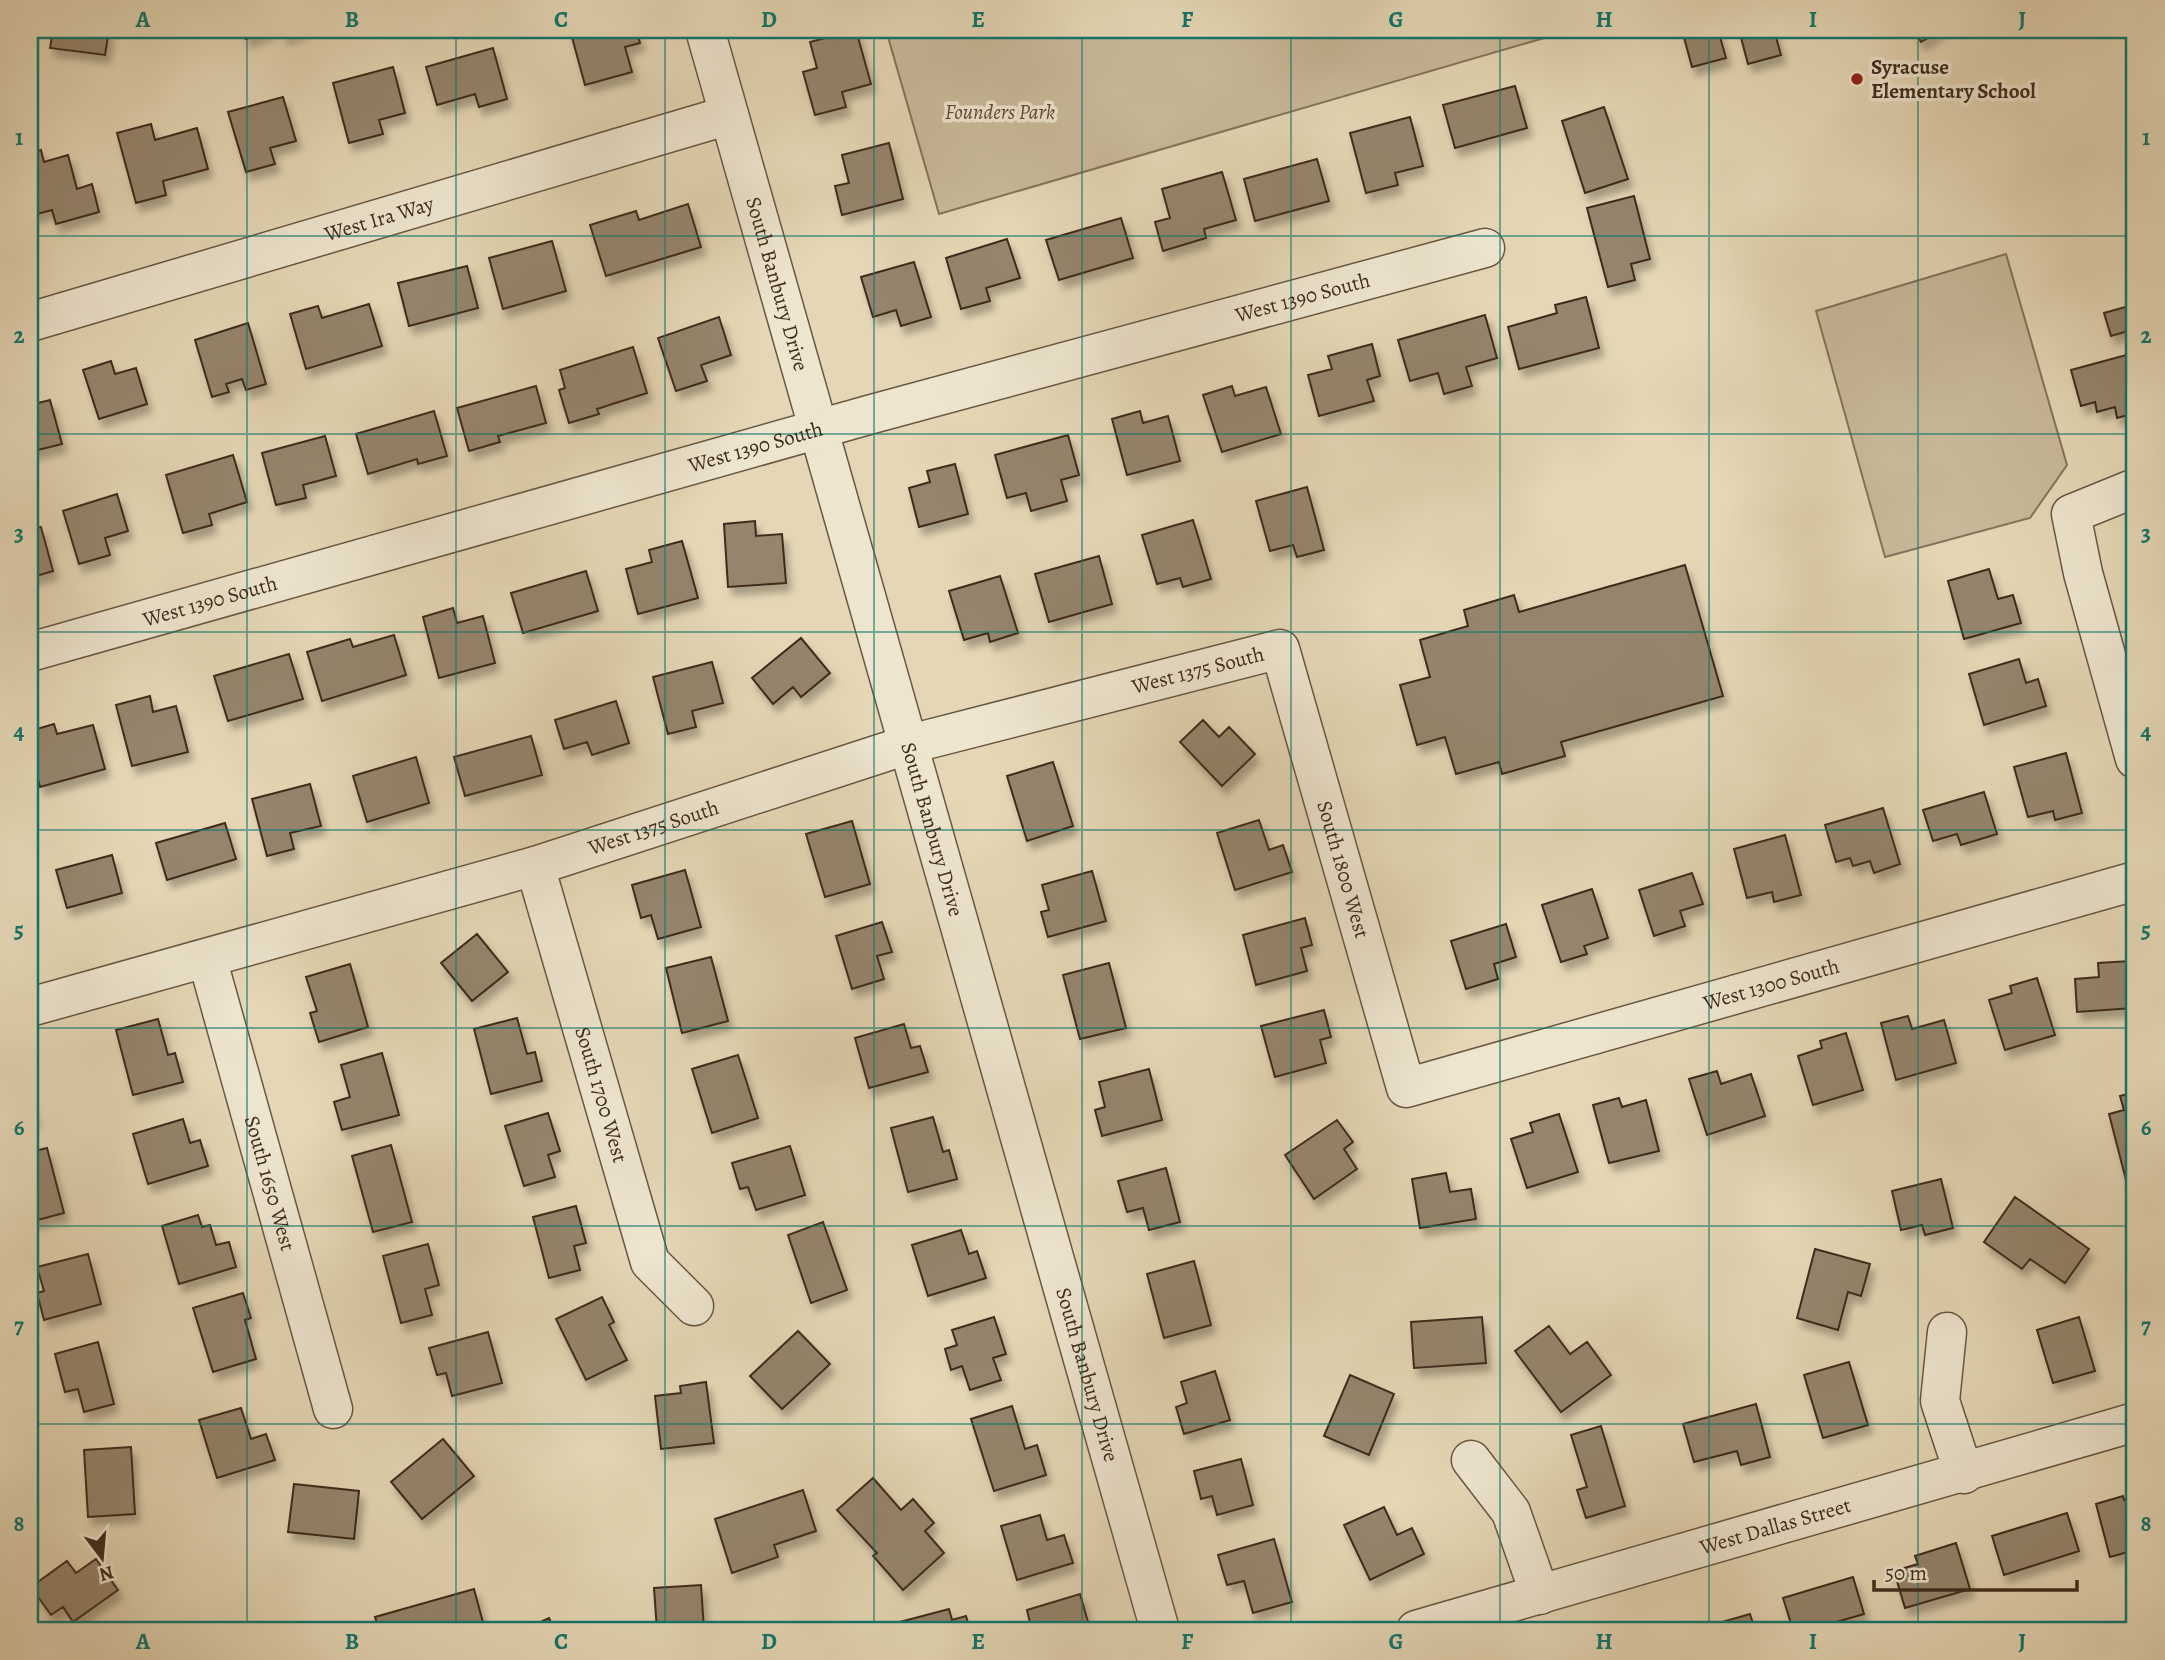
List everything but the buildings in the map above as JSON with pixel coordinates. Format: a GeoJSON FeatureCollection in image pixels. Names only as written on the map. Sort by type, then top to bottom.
{"type":"FeatureCollection","features":[{"type":"Feature","properties":{"kind":"street","name":"South Banbury Drive"},"geometry":{"type":"LineString","coordinates":[[705,30],[821,428],[1160,1630]]}},
{"type":"Feature","properties":{"kind":"street","name":"West Ira Way"},"geometry":{"type":"LineString","coordinates":[[30,322],[729,115]]}},
{"type":"Feature","properties":{"kind":"street","name":"West 1390 South"},"geometry":{"type":"LineString","coordinates":[[30,653],[821,428],[1485,248]]}},
{"type":"Feature","properties":{"kind":"street"},"geometry":{"type":"LineString","coordinates":[[2135,488],[2071,514],[2083,573],[2135,759]]}},
{"type":"Feature","properties":{"kind":"street","name":"West 1375 South"},"geometry":{"type":"LineString","coordinates":[[30,1007],[535,866],[910,744],[1280,649]]}},
{"type":"Feature","properties":{"kind":"street","name":"South 1800 West"},"geometry":{"type":"LineString","coordinates":[[1280,649],[1406,1088]]}},
{"type":"Feature","properties":{"kind":"street","name":"South 1700 West"},"geometry":{"type":"LineString","coordinates":[[535,866],[650,1262],[694,1306]]}},
{"type":"Feature","properties":{"kind":"street","name":"West 1300 South"},"geometry":{"type":"LineString","coordinates":[[1406,1088],[2135,881]]}},
{"type":"Feature","properties":{"kind":"street","name":"South 1650 West"},"geometry":{"type":"LineString","coordinates":[[208,958],[333,1409]]}},
{"type":"Feature","properties":{"kind":"street"},"geometry":{"type":"LineString","coordinates":[[1947,1332],[1940,1401],[1964,1474]]}},
{"type":"Feature","properties":{"kind":"street","name":"West Dallas Street"},"geometry":{"type":"LineString","coordinates":[[1416,1630],[1964,1474],[2135,1422]]}},
{"type":"Feature","properties":{"kind":"street"},"geometry":{"type":"LineString","coordinates":[[1471,1460],[1511,1512],[1540,1595]]}},
{"type":"Feature","properties":{"kind":"green space","name":"Founders Park"},"geometry":{"type":"Polygon","coordinates":[[[886,30],[1549,30],[1551,36],[939,214],[886,30]]]}},
{"type":"Feature","properties":{"kind":"green space"},"geometry":{"type":"Polygon","coordinates":[[[2006,254],[2067,465],[2030,518],[1885,557],[1816,311],[2006,254]]]}},
{"type":"Feature","properties":{"kind":"place","name":"Syracuse Elementary School"},"geometry":{"type":"Point","coordinates":[1857,79]}}]}
